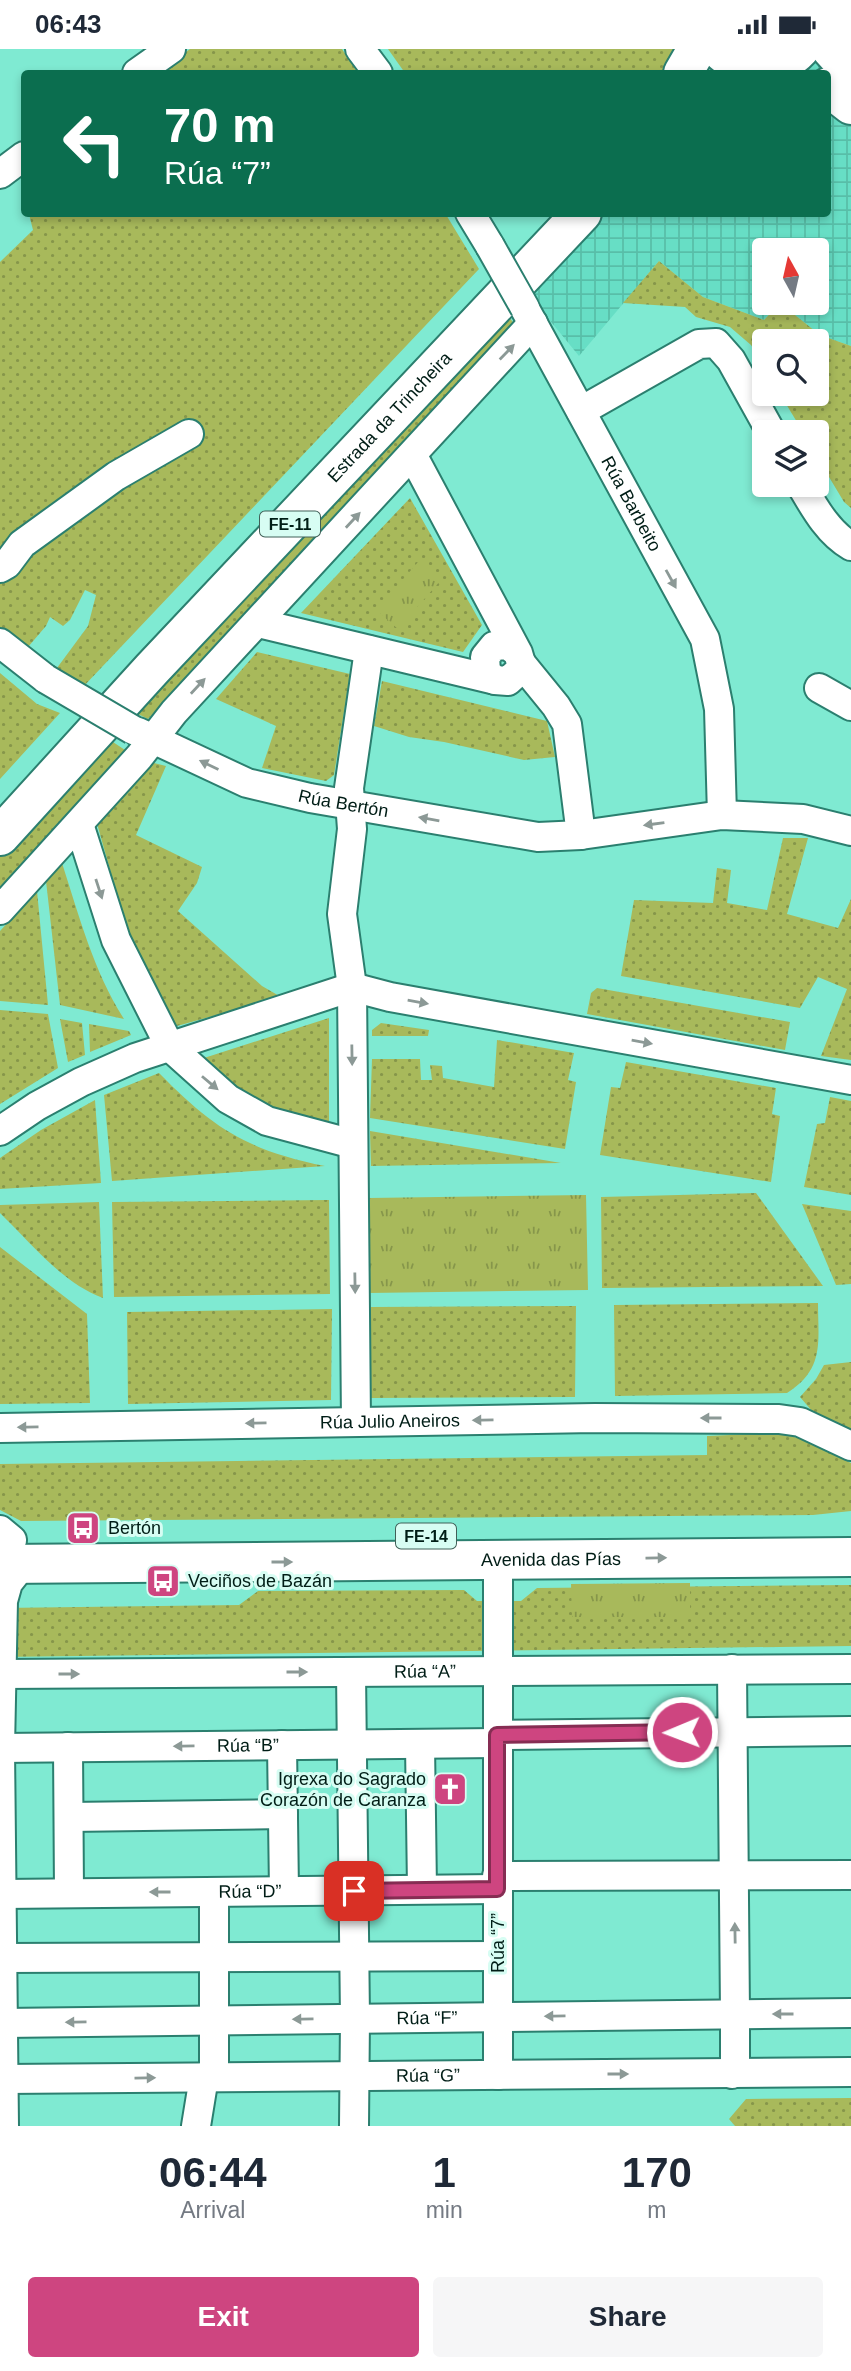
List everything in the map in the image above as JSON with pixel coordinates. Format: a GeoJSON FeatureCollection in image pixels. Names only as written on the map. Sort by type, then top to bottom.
{"type":"FeatureCollection","features":[{"type":"Feature","properties":{"kind":"highway"},"geometry":{"type":"LineString","coordinates":[[685,70],[697,49]]}},
{"type":"Feature","properties":{"kind":"highway"},"geometry":{"type":"LineString","coordinates":[[831,49],[851,71]]}},
{"type":"Feature","properties":{"kind":"highway"},"geometry":{"type":"LineString","coordinates":[[727,62],[757,68],[794,62]]}},
{"type":"Feature","properties":{"kind":"highway"},"geometry":{"type":"LineString","coordinates":[[831,89],[851,105]]}},
{"type":"Feature","properties":{"kind":"highway","name":"Estrada da Trincheira"},"geometry":{"type":"LineString","coordinates":[[0,802],[145,642],[546,217]]}},
{"type":"Feature","properties":{"kind":"highway","name":"Estrada da Trincheira"},"geometry":{"type":"LineString","coordinates":[[0,837],[152,670],[578,217]]}},
{"type":"Feature","properties":{"kind":"highway","name":"Avenida das Pías"},"geometry":{"type":"LineString","coordinates":[[7,1548],[851,1530]]}},
{"type":"Feature","properties":{"kind":"highway","name":"Avenida das Pías"},"geometry":{"type":"LineString","coordinates":[[7,1548],[498,1560],[851,1557]]}},
{"type":"Feature","properties":{"kind":"street"},"geometry":{"type":"LineString","coordinates":[[141,70],[171,49]]}},
{"type":"Feature","properties":{"kind":"street"},"geometry":{"type":"LineString","coordinates":[[360,49],[376,70]]}},
{"type":"Feature","properties":{"kind":"street"},"geometry":{"type":"LineString","coordinates":[[0,174],[21,158]]}},
{"type":"Feature","properties":{"kind":"street","name":"Rúa Barbeito"},"geometry":{"type":"LineString","coordinates":[[472,217],[705,639],[719,709],[722,815]]}},
{"type":"Feature","properties":{"kind":"street"},"geometry":{"type":"LineString","coordinates":[[0,910],[79,824],[144,734],[174,712],[413,456],[529,316]]}},
{"type":"Feature","properties":{"kind":"street"},"geometry":{"type":"LineString","coordinates":[[581,411],[699,344],[716,343],[731,360],[764,420]]}},
{"type":"Feature","properties":{"kind":"street"},"geometry":{"type":"LineString","coordinates":[[0,568],[7,564],[22,544],[116,476],[189,434]]}},
{"type":"Feature","properties":{"kind":"street"},"geometry":{"type":"LineString","coordinates":[[413,456],[520,658],[567,723],[581,835]]}},
{"type":"Feature","properties":{"kind":"street"},"geometry":{"type":"LineString","coordinates":[[808,497],[817,513],[842,541],[851,546]]}},
{"type":"Feature","properties":{"kind":"street"},"geometry":{"type":"LineString","coordinates":[[258,623],[495,680],[508,681],[514,678],[520,670],[520,658]]}},
{"type":"Feature","properties":{"kind":"street","name":"Rúa Bertón"},"geometry":{"type":"LineString","coordinates":[[0,643],[46,679],[144,734],[247,783],[538,837],[581,835],[722,815],[803,820],[851,831]]}},
{"type":"Feature","properties":{"kind":"street"},"geometry":{"type":"LineString","coordinates":[[356,1422],[352,987],[342,914],[352,829],[349,788],[369,650]]}},
{"type":"Feature","properties":{"kind":"street"},"geometry":{"type":"LineString","coordinates":[[819,688],[851,706]]}},
{"type":"Feature","properties":{"kind":"street"},"geometry":{"type":"LineString","coordinates":[[79,824],[116,940],[170,1047],[228,1099],[267,1121],[354,1144]]}},
{"type":"Feature","properties":{"kind":"street"},"geometry":{"type":"LineString","coordinates":[[0,1131],[81,1081],[135,1058],[352,987],[390,997],[851,1080]]}},
{"type":"Feature","properties":{"kind":"street","name":"Rúa Julio Aneiros"},"geometry":{"type":"LineString","coordinates":[[0,1428],[595,1418],[779,1419],[800,1422],[851,1446]]}},
{"type":"Feature","properties":{"kind":"street"},"geometry":{"type":"LineString","coordinates":[[4,2126],[1,1674],[5,1593],[13,1575],[7,1548]]}},
{"type":"Feature","properties":{"kind":"street","name":"Rúa “7”"},"geometry":{"type":"LineString","coordinates":[[498,1560],[498,2075]]}},
{"type":"Feature","properties":{"kind":"street"},"geometry":{"type":"LineString","coordinates":[[732,1669],[736,2014],[735,2065],[732,2074]]}},
{"type":"Feature","properties":{"kind":"street","name":"Rúa “A”"},"geometry":{"type":"LineString","coordinates":[[1,1674],[851,1669]]}},
{"type":"Feature","properties":{"kind":"street"},"geometry":{"type":"LineString","coordinates":[[351,1672],[356,2077],[354,2126]]}},
{"type":"Feature","properties":{"kind":"street","name":"Rúa “B”"},"geometry":{"type":"LineString","coordinates":[[1,1748],[421,1744],[497,1739],[851,1731]]}},
{"type":"Feature","properties":{"kind":"street"},"geometry":{"type":"LineString","coordinates":[[421,1744],[422,1889]]}},
{"type":"Feature","properties":{"kind":"street"},"geometry":{"type":"LineString","coordinates":[[282,1745],[284,1891]]}},
{"type":"Feature","properties":{"kind":"street"},"geometry":{"type":"LineString","coordinates":[[68,1747],[69,1892]]}},
{"type":"Feature","properties":{"kind":"street"},"geometry":{"type":"LineString","coordinates":[[69,1817],[283,1814]]}},
{"type":"Feature","properties":{"kind":"street","name":"Rúa “D”"},"geometry":{"type":"LineString","coordinates":[[2,1893],[354,1891],[734,1875],[851,1875]]}},
{"type":"Feature","properties":{"kind":"street"},"geometry":{"type":"LineString","coordinates":[[196,2126],[209,2077],[214,2020],[214,1892]]}},
{"type":"Feature","properties":{"kind":"street"},"geometry":{"type":"LineString","coordinates":[[2,1954],[214,1958],[498,1956]]}},
{"type":"Feature","properties":{"kind":"street","name":"Rúa “F”"},"geometry":{"type":"LineString","coordinates":[[3,2023],[851,2013]]}},
{"type":"Feature","properties":{"kind":"street","name":"Rúa “G”"},"geometry":{"type":"LineString","coordinates":[[4,2079],[851,2072]]}},
{"type":"Feature","properties":{"kind":"shaded area"},"geometry":{"type":"Polygon","coordinates":[[[851,49],[851,346],[829,338],[829,329],[812,329],[795,315],[830,315],[830,238],[752,238],[752,315],[768,315],[764,320],[703,297],[659,261],[579,356],[529,295],[600,217],[831,217],[831,70],[745,70],[851,49]]]}},
{"type":"Feature","properties":{"kind":"green space"},"geometry":{"type":"Polygon","coordinates":[[[190,49],[342,49],[356,70],[161,70],[190,49]]]}},
{"type":"Feature","properties":{"kind":"green space"},"geometry":{"type":"Polygon","coordinates":[[[388,49],[679,49],[667,70],[403,70],[388,49]]]}},
{"type":"Feature","properties":{"kind":"green space"},"geometry":{"type":"Polygon","coordinates":[[[30,217],[447,217],[479,269],[83,687],[54,672],[88,626],[96,595],[85,590],[70,620],[63,626],[50,617],[28,647],[0,632],[0,262],[33,230],[30,217]]]}},
{"type":"Feature","properties":{"kind":"green space"},"geometry":{"type":"Polygon","coordinates":[[[659,261],[703,297],[764,320],[769,315],[795,315],[812,329],[752,329],[752,347],[730,327],[696,317],[685,307],[623,303],[659,261]]]}},
{"type":"Feature","properties":{"kind":"green space"},"geometry":{"type":"Polygon","coordinates":[[[508,316],[517,327],[148,719],[130,710],[508,316]]]}},
{"type":"Feature","properties":{"kind":"green space"},"geometry":{"type":"Polygon","coordinates":[[[829,338],[851,346],[851,508],[844,502],[829,477],[829,420],[796,420],[787,406],[829,406],[829,338]]]}},
{"type":"Feature","properties":{"kind":"green space"},"geometry":{"type":"Polygon","coordinates":[[[410,498],[482,625],[463,652],[301,613],[410,498]]]}},
{"type":"Feature","properties":{"kind":"green space"},"geometry":{"type":"Polygon","coordinates":[[[419,561],[441,580],[398,629],[376,610],[419,561]]]}},
{"type":"Feature","properties":{"kind":"green space"},"geometry":{"type":"Polygon","coordinates":[[[257,652],[350,674],[334,775],[326,781],[262,768],[276,726],[216,699],[257,652]]]}},
{"type":"Feature","properties":{"kind":"green space"},"geometry":{"type":"Polygon","coordinates":[[[0,673],[37,704],[60,713],[0,779],[0,673]]]}},
{"type":"Feature","properties":{"kind":"green space"},"geometry":{"type":"Polygon","coordinates":[[[382,681],[547,721],[555,757],[524,760],[409,737],[374,726],[382,681]]]}},
{"type":"Feature","properties":{"kind":"green space"},"geometry":{"type":"Polygon","coordinates":[[[107,738],[125,750],[0,890],[0,856],[107,738]]]}},
{"type":"Feature","properties":{"kind":"green space"},"geometry":{"type":"Polygon","coordinates":[[[150,762],[166,766],[136,835],[202,867],[197,883],[178,911],[262,986],[281,997],[177,1026],[162,1002],[125,923],[96,820],[150,762]]]}},
{"type":"Feature","properties":{"kind":"green space"},"geometry":{"type":"Polygon","coordinates":[[[783,838],[808,838],[787,914],[838,928],[851,899],[851,1060],[821,1056],[847,989],[818,977],[800,1008],[621,976],[634,900],[713,903],[717,868],[731,870],[727,903],[767,910],[783,838]]]}},
{"type":"Feature","properties":{"kind":"green space"},"geometry":{"type":"Polygon","coordinates":[[[62,863],[96,963],[124,1019],[60,1005],[46,881],[62,863]]]}},
{"type":"Feature","properties":{"kind":"green space"},"geometry":{"type":"Polygon","coordinates":[[[37,891],[48,1005],[0,1001],[0,931],[37,891]]]}},
{"type":"Feature","properties":{"kind":"green space"},"geometry":{"type":"Polygon","coordinates":[[[597,988],[790,1022],[785,1050],[587,1014],[591,993],[597,988]]]}},
{"type":"Feature","properties":{"kind":"green space"},"geometry":{"type":"Polygon","coordinates":[[[0,1010],[48,1014],[58,1068],[0,1104],[0,1010]]]}},
{"type":"Feature","properties":{"kind":"green space"},"geometry":{"type":"Polygon","coordinates":[[[329,1018],[329,1124],[260,1102],[230,1084],[204,1058],[329,1018]]]}},
{"type":"Feature","properties":{"kind":"green space"},"geometry":{"type":"Polygon","coordinates":[[[60,1019],[82,1023],[85,1055],[68,1062],[60,1019]]]}},
{"type":"Feature","properties":{"kind":"green space"},"geometry":{"type":"Polygon","coordinates":[[[381,1023],[429,1030],[428,1036],[372,1036],[372,1030],[381,1023]]]}},
{"type":"Feature","properties":{"kind":"green space"},"geometry":{"type":"Polygon","coordinates":[[[89,1024],[129,1031],[131,1035],[90,1052],[89,1024]]]}},
{"type":"Feature","properties":{"kind":"green space"},"geometry":{"type":"Polygon","coordinates":[[[497,1040],[574,1053],[568,1080],[576,1082],[565,1149],[370,1118],[372,1059],[420,1059],[421,1080],[432,1080],[430,1065],[442,1066],[443,1078],[494,1087],[497,1040]]]}},
{"type":"Feature","properties":{"kind":"green space"},"geometry":{"type":"Polygon","coordinates":[[[626,1062],[776,1088],[772,1114],[780,1116],[771,1182],[600,1155],[611,1087],[620,1088],[626,1062]]]}},
{"type":"Feature","properties":{"kind":"green space"},"geometry":{"type":"Polygon","coordinates":[[[159,1073],[197,1109],[233,1135],[274,1153],[325,1166],[112,1181],[104,1095],[159,1073]]]}},
{"type":"Feature","properties":{"kind":"green space"},"geometry":{"type":"Polygon","coordinates":[[[830,1097],[851,1101],[851,1195],[804,1187],[817,1124],[825,1123],[830,1097]]]}},
{"type":"Feature","properties":{"kind":"green space"},"geometry":{"type":"Polygon","coordinates":[[[95,1100],[101,1183],[0,1189],[0,1158],[41,1130],[95,1100]]]}},
{"type":"Feature","properties":{"kind":"green space"},"geometry":{"type":"Polygon","coordinates":[[[370,1131],[561,1163],[371,1166],[370,1131]]]}},
{"type":"Feature","properties":{"kind":"green space"},"geometry":{"type":"Polygon","coordinates":[[[756,1193],[823,1286],[602,1288],[601,1197],[756,1193]]]}},
{"type":"Feature","properties":{"kind":"green space"},"geometry":{"type":"Polygon","coordinates":[[[586,1195],[588,1290],[369,1293],[368,1198],[586,1195]]]}},
{"type":"Feature","properties":{"kind":"green space"},"geometry":{"type":"Polygon","coordinates":[[[329,1200],[330,1294],[114,1297],[112,1202],[329,1200]]]}},
{"type":"Feature","properties":{"kind":"green space"},"geometry":{"type":"Polygon","coordinates":[[[99,1202],[103,1298],[74,1283],[35,1249],[0,1213],[0,1205],[99,1202]]]}},
{"type":"Feature","properties":{"kind":"green space"},"geometry":{"type":"Polygon","coordinates":[[[802,1204],[851,1211],[851,1284],[836,1285],[802,1204]]]}},
{"type":"Feature","properties":{"kind":"green space"},"geometry":{"type":"Polygon","coordinates":[[[0,1247],[87,1314],[90,1403],[0,1404],[0,1247]]]}},
{"type":"Feature","properties":{"kind":"green space"},"geometry":{"type":"Polygon","coordinates":[[[818,1303],[818,1342],[814,1364],[799,1384],[787,1393],[615,1396],[614,1305],[818,1303]]]}},
{"type":"Feature","properties":{"kind":"green space"},"geometry":{"type":"Polygon","coordinates":[[[576,1306],[575,1397],[371,1398],[371,1307],[576,1306]]]}},
{"type":"Feature","properties":{"kind":"green space"},"geometry":{"type":"Polygon","coordinates":[[[332,1309],[331,1400],[128,1404],[127,1312],[332,1309]]]}},
{"type":"Feature","properties":{"kind":"green space"},"geometry":{"type":"Polygon","coordinates":[[[851,1362],[851,1431],[812,1411],[800,1397],[824,1365],[851,1362]]]}},
{"type":"Feature","properties":{"kind":"green space"},"geometry":{"type":"Polygon","coordinates":[[[778,1433],[798,1438],[851,1463],[851,1511],[813,1515],[21,1521],[0,1510],[0,1464],[707,1455],[707,1436],[778,1433]]]}},
{"type":"Feature","properties":{"kind":"green space"},"geometry":{"type":"Polygon","coordinates":[[[690,1583],[690,1617],[572,1617],[571,1584],[690,1583]]]}},
{"type":"Feature","properties":{"kind":"green space"},"geometry":{"type":"Polygon","coordinates":[[[851,1585],[851,1646],[0,1657],[0,1608],[239,1605],[258,1591],[464,1590],[477,1601],[521,1601],[537,1588],[851,1585]]]}},
{"type":"Feature","properties":{"kind":"green space"},"geometry":{"type":"Polygon","coordinates":[[[851,2098],[851,2126],[735,2126],[729,2119],[746,2099],[851,2098]]]}},
{"type":"Feature","properties":{"kind":"place","name":"Bertón"},"geometry":{"type":"Point","coordinates":[83,1528]}},
{"type":"Feature","properties":{"kind":"place","name":"Veciños de Bazán"},"geometry":{"type":"Point","coordinates":[163,1581]}},
{"type":"Feature","properties":{"kind":"place","name":"Igrexa do Sagrado Corazón de Caranza"},"geometry":{"type":"Point","coordinates":[450,1789]}},
{"type":"Feature","properties":{"kind":"route"},"geometry":{"type":"LineString","coordinates":[[354,1891],[497,1889],[497,1735],[682,1732]]}}]}
